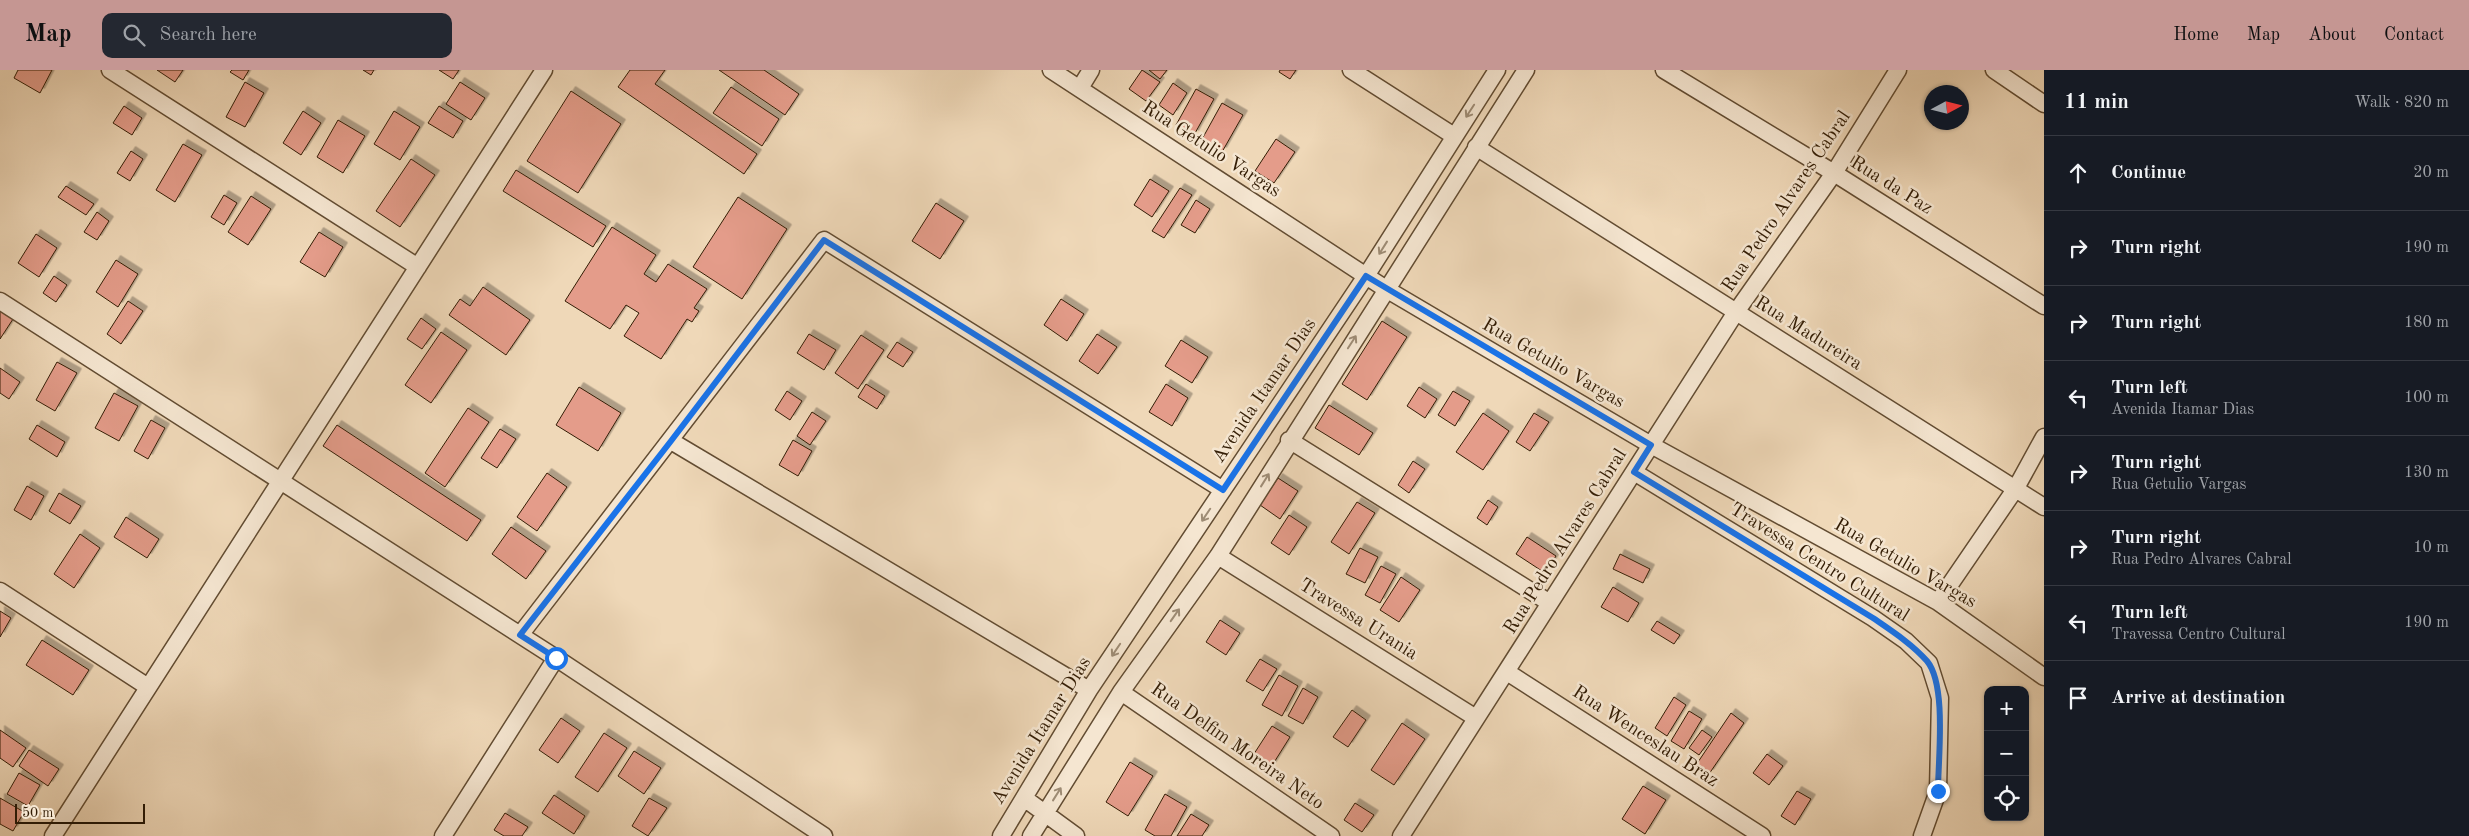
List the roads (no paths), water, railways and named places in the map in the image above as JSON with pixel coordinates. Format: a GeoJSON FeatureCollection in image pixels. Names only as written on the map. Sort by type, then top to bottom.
{"type":"FeatureCollection","features":[{"type":"Feature","properties":{"kind":"street"},"geometry":{"type":"LineString","coordinates":[[110,70],[418,267]]}},
{"type":"Feature","properties":{"kind":"street"},"geometry":{"type":"LineString","coordinates":[[52,836],[544,70]]}},
{"type":"Feature","properties":{"kind":"street","name":"Rua Getulio Vargas"},"geometry":{"type":"LineString","coordinates":[[1051,70],[1386,289],[1651,445],[1938,602],[2044,677]]}},
{"type":"Feature","properties":{"kind":"street"},"geometry":{"type":"LineString","coordinates":[[1080,88],[1091,70]]}},
{"type":"Feature","properties":{"kind":"street"},"geometry":{"type":"LineString","coordinates":[[1351,70],[1454,136]]}},
{"type":"Feature","properties":{"kind":"street","name":"Avenida Itamar Dias"},"geometry":{"type":"LineString","coordinates":[[1001,836],[1089,690],[1366,276],[1497,70]]}},
{"type":"Feature","properties":{"kind":"street"},"geometry":{"type":"LineString","coordinates":[[1031,836],[1121,692],[1218,556],[1289,440],[1526,70]]}},
{"type":"Feature","properties":{"kind":"street","name":"Rua da Paz"},"geometry":{"type":"LineString","coordinates":[[1664,70],[1834,173],[2044,306]]}},
{"type":"Feature","properties":{"kind":"street","name":"Rua Pedro Alvares Cabral"},"geometry":{"type":"LineString","coordinates":[[1401,836],[1736,312],[1834,173],[1898,70]]}},
{"type":"Feature","properties":{"kind":"street"},"geometry":{"type":"LineString","coordinates":[[1994,70],[2044,104]]}},
{"type":"Feature","properties":{"kind":"street","name":"Rua Madureira"},"geometry":{"type":"LineString","coordinates":[[1476,146],[2044,506]]}},
{"type":"Feature","properties":{"kind":"street"},"geometry":{"type":"LineString","coordinates":[[520,635],[824,240],[1223,490]]}},
{"type":"Feature","properties":{"kind":"street"},"geometry":{"type":"LineString","coordinates":[[0,301],[556,658],[824,836]]}},
{"type":"Feature","properties":{"kind":"street"},"geometry":{"type":"LineString","coordinates":[[1938,602],[2016,488],[2044,437]]}},
{"type":"Feature","properties":{"kind":"street"},"geometry":{"type":"LineString","coordinates":[[1289,440],[1550,603]]}},
{"type":"Feature","properties":{"kind":"street"},"geometry":{"type":"LineString","coordinates":[[671,441],[1089,690]]}},
{"type":"Feature","properties":{"kind":"street","name":"Travessa Centro Cultural"},"geometry":{"type":"LineString","coordinates":[[1634,472],[1873,618],[1906,641],[1929,663],[1940,698],[1938,791],[1922,836]]}},
{"type":"Feature","properties":{"kind":"street","name":"Travessa Urania"},"geometry":{"type":"LineString","coordinates":[[1218,556],[1476,718]]}},
{"type":"Feature","properties":{"kind":"street"},"geometry":{"type":"LineString","coordinates":[[0,591],[148,687]]}},
{"type":"Feature","properties":{"kind":"street"},"geometry":{"type":"LineString","coordinates":[[443,836],[556,658]]}},
{"type":"Feature","properties":{"kind":"street","name":"Rua Wenceslau Braz"},"geometry":{"type":"LineString","coordinates":[[1507,672],[1762,836]]}},
{"type":"Feature","properties":{"kind":"street","name":"Rua Delfim Moreira Neto"},"geometry":{"type":"LineString","coordinates":[[1121,692],[1331,836]]}},
{"type":"Feature","properties":{"kind":"street"},"geometry":{"type":"LineString","coordinates":[[1024,798],[1076,836]]}}]}
